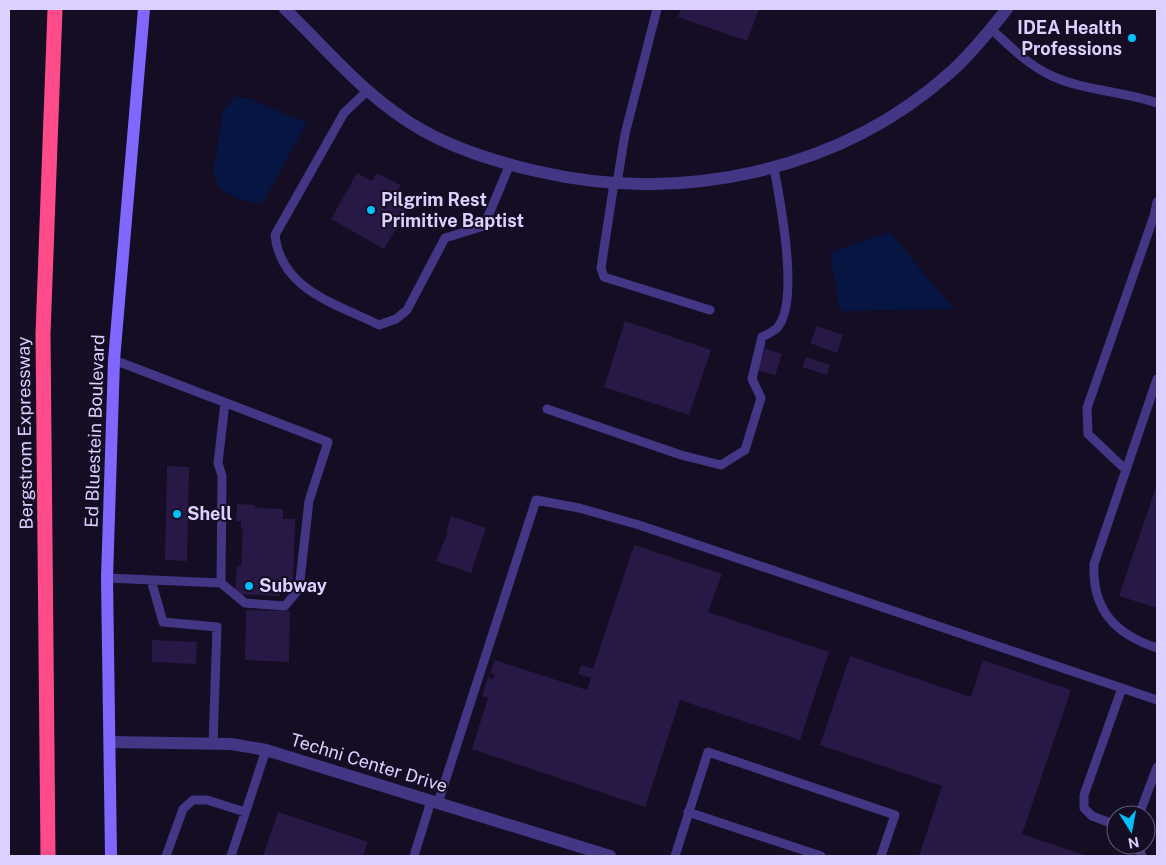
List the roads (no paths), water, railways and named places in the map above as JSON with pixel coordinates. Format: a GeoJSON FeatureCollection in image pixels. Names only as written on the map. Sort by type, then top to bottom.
{"type":"FeatureCollection","features":[{"type":"Feature","properties":{"kind":"highway","name":"Bergstrom Expressway"},"geometry":{"type":"LineString","coordinates":[[48,856],[42,334],[55,9]]}},
{"type":"Feature","properties":{"kind":"main road","name":"Ed Bluestein Boulevard"},"geometry":{"type":"LineString","coordinates":[[111,856],[107,578],[114,360],[144,9]]}},
{"type":"Feature","properties":{"kind":"street"},"geometry":{"type":"LineString","coordinates":[[285,9],[332,60],[367,91],[422,130],[464,150],[562,177],[616,183],[682,184],[722,180],[774,168],[846,141],[885,120],[915,100],[952,71],[1008,9]]}},
{"type":"Feature","properties":{"kind":"street","name":"Techni Center Drive"},"geometry":{"type":"LineString","coordinates":[[110,742],[231,744],[266,750],[602,855]]}},
{"type":"Feature","properties":{"kind":"lane"},"geometry":{"type":"LineString","coordinates":[[657,9],[625,134],[601,268],[604,277],[710,310]]}},
{"type":"Feature","properties":{"kind":"lane"},"geometry":{"type":"LineString","coordinates":[[991,29],[1025,60],[1052,76],[1132,94],[1157,103]]}},
{"type":"Feature","properties":{"kind":"lane"},"geometry":{"type":"LineString","coordinates":[[367,91],[344,113],[275,235],[277,249],[283,265],[301,286],[378,325],[396,319],[407,310],[445,238],[484,226],[510,164]]}},
{"type":"Feature","properties":{"kind":"lane"},"geometry":{"type":"LineString","coordinates":[[547,409],[681,455],[721,465],[745,450],[761,398],[752,379],[762,337],[777,328],[789,297],[784,229],[774,168]]}},
{"type":"Feature","properties":{"kind":"lane"},"geometry":{"type":"LineString","coordinates":[[1126,470],[1088,434],[1087,408],[1152,224],[1157,202]]}},
{"type":"Feature","properties":{"kind":"lane"},"geometry":{"type":"LineString","coordinates":[[107,578],[221,583],[245,603],[285,606],[299,589],[309,501],[328,442],[114,360]]}},
{"type":"Feature","properties":{"kind":"lane"},"geometry":{"type":"LineString","coordinates":[[1157,379],[1094,564],[1093,582],[1100,603],[1109,619],[1120,631],[1139,642],[1157,648]]}},
{"type":"Feature","properties":{"kind":"lane"},"geometry":{"type":"LineString","coordinates":[[221,583],[222,476],[218,463],[225,403]]}},
{"type":"Feature","properties":{"kind":"lane"},"geometry":{"type":"LineString","coordinates":[[414,856],[536,500],[579,508],[639,524],[1157,700]]}},
{"type":"Feature","properties":{"kind":"lane"},"geometry":{"type":"LineString","coordinates":[[151,580],[163,622],[217,627],[213,745]]}},
{"type":"Feature","properties":{"kind":"lane"},"geometry":{"type":"LineString","coordinates":[[1106,821],[1092,816],[1084,808],[1084,796],[1122,688]]}},
{"type":"Feature","properties":{"kind":"lane"},"geometry":{"type":"LineString","coordinates":[[230,856],[266,750]]}},
{"type":"Feature","properties":{"kind":"lane"},"geometry":{"type":"LineString","coordinates":[[674,856],[708,752],[895,815],[881,856]]}},
{"type":"Feature","properties":{"kind":"lane"},"geometry":{"type":"LineString","coordinates":[[1143,805],[1157,767]]}},
{"type":"Feature","properties":{"kind":"lane"},"geometry":{"type":"LineString","coordinates":[[166,856],[183,809],[193,800],[207,800],[245,812]]}},
{"type":"Feature","properties":{"kind":"lane"},"geometry":{"type":"LineString","coordinates":[[688,812],[821,856]]}},
{"type":"Feature","properties":{"kind":"place","name":"IDEA Health Professions"},"geometry":{"type":"Point","coordinates":[1132,38]}},
{"type":"Feature","properties":{"kind":"place","name":"Pilgrim Rest Primitive Baptist"},"geometry":{"type":"Point","coordinates":[371,210]}},
{"type":"Feature","properties":{"kind":"place","name":"Shell"},"geometry":{"type":"Point","coordinates":[177,514]}},
{"type":"Feature","properties":{"kind":"place","name":"Subway"},"geometry":{"type":"Point","coordinates":[249,586]}}]}
